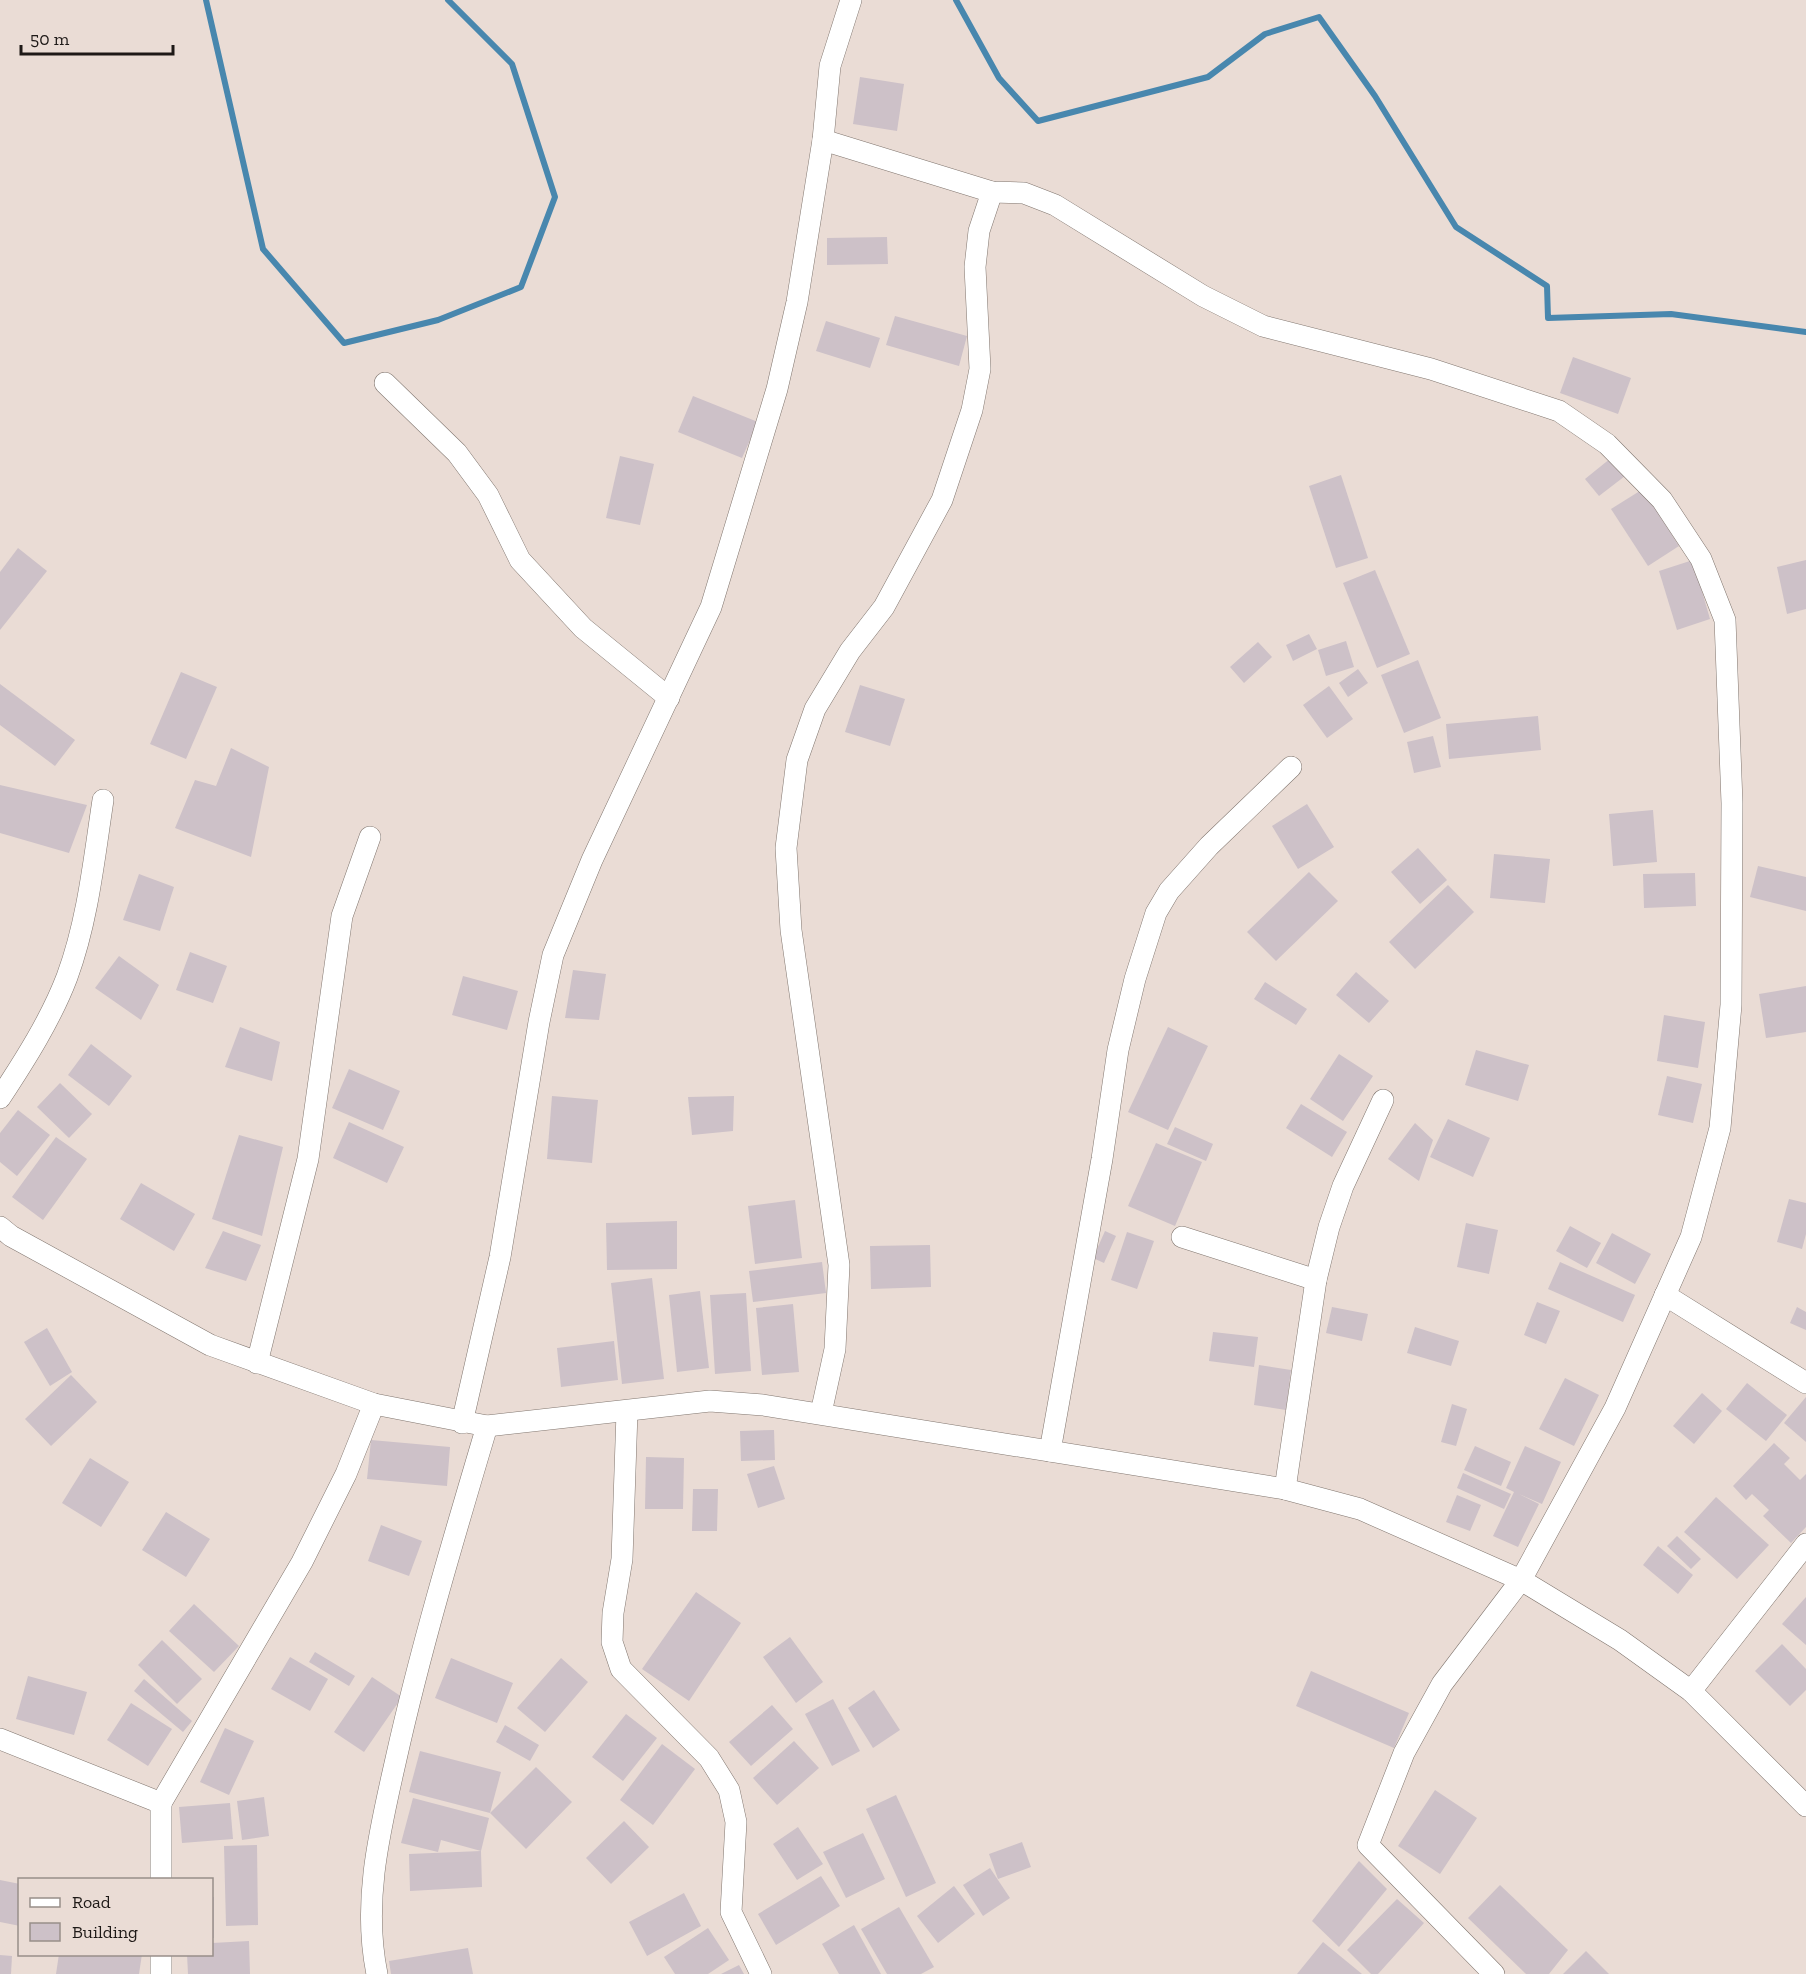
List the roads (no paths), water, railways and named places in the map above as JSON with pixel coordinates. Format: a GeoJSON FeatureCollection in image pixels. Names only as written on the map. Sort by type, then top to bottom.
{"type":"FeatureCollection","features":[{"type":"Feature","properties":{"kind":"street"},"geometry":{"type":"LineString","coordinates":[[462,1423],[500,1257],[539,1022],[553,955],[592,860],[711,607],[777,389],[797,302],[823,140],[830,66],[851,0]]}},
{"type":"Feature","properties":{"kind":"street"},"geometry":{"type":"LineString","coordinates":[[823,140],[992,192],[1024,193],[1055,205],[1203,296],[1263,326],[1431,369],[1559,411],[1607,444],[1662,500],[1701,559],[1725,620],[1732,804],[1731,1005],[1720,1128],[1691,1237],[1615,1408],[1521,1580],[1442,1684],[1404,1753],[1368,1845],[1494,1974]]}},
{"type":"Feature","properties":{"kind":"street"},"geometry":{"type":"LineString","coordinates":[[821,1413],[836,1349],[839,1265],[791,930],[786,848],[796,760],[815,709],[850,651],[884,607],[942,500],[972,410],[980,369],[975,267],[980,231],[992,192]]}},
{"type":"Feature","properties":{"kind":"street"},"geometry":{"type":"LineString","coordinates":[[385,383],[457,453],[488,495],[520,560],[583,628],[669,698]]}},
{"type":"Feature","properties":{"kind":"street"},"geometry":{"type":"LineString","coordinates":[[1050,1451],[1102,1159],[1118,1050],[1135,979],[1156,914],[1169,891],[1209,846],[1291,768]]}},
{"type":"Feature","properties":{"kind":"street"},"geometry":{"type":"LineString","coordinates":[[0,1098],[27,1057],[67,977],[88,900],[103,800]]}},
{"type":"Feature","properties":{"kind":"street"},"geometry":{"type":"LineString","coordinates":[[257,1363],[308,1159],[342,916],[370,837]]}},
{"type":"Feature","properties":{"kind":"street"},"geometry":{"type":"LineString","coordinates":[[1285,1489],[1316,1280],[1329,1227],[1343,1186],[1383,1100]]}},
{"type":"Feature","properties":{"kind":"street"},"geometry":{"type":"LineString","coordinates":[[4,1236],[210,1345],[374,1404],[462,1423],[487,1426],[710,1401],[821,1413],[1285,1489],[1360,1509],[1521,1580],[1620,1641],[1690,1691],[1806,1806]]}},
{"type":"Feature","properties":{"kind":"street"},"geometry":{"type":"LineString","coordinates":[[1182,1237],[1316,1280]]}},
{"type":"Feature","properties":{"kind":"street"},"geometry":{"type":"LineString","coordinates":[[1665,1295],[1806,1383]]}},
{"type":"Feature","properties":{"kind":"street"},"geometry":{"type":"LineString","coordinates":[[161,1878],[161,1803],[302,1562],[346,1474],[374,1404]]}},
{"type":"Feature","properties":{"kind":"street"},"geometry":{"type":"LineString","coordinates":[[627,1412],[621,1559],[613,1613],[612,1642],[621,1669],[709,1758],[729,1790],[736,1822],[731,1912],[761,1974]]}},
{"type":"Feature","properties":{"kind":"street"},"geometry":{"type":"LineString","coordinates":[[377,1974],[371,1945],[371,1885],[383,1819],[434,1603],[487,1426]]}},
{"type":"Feature","properties":{"kind":"street"},"geometry":{"type":"LineString","coordinates":[[1690,1691],[1806,1544]]}},
{"type":"Feature","properties":{"kind":"street"},"geometry":{"type":"LineString","coordinates":[[0,1739],[161,1803]]}},
{"type":"Feature","properties":{"kind":"street"},"geometry":{"type":"LineString","coordinates":[[161,1956],[161,1974]]}},
{"type":"Feature","properties":{"kind":"waterway"},"geometry":{"type":"LineString","coordinates":[[206,0],[263,249],[344,343],[438,320],[521,287],[555,197],[512,64],[448,0]]}},
{"type":"Feature","properties":{"kind":"waterway"},"geometry":{"type":"LineString","coordinates":[[956,0],[999,78],[1038,121],[1208,77],[1265,34],[1319,17],[1375,96],[1456,227],[1547,286],[1548,318],[1671,314],[1806,332]]}}]}
